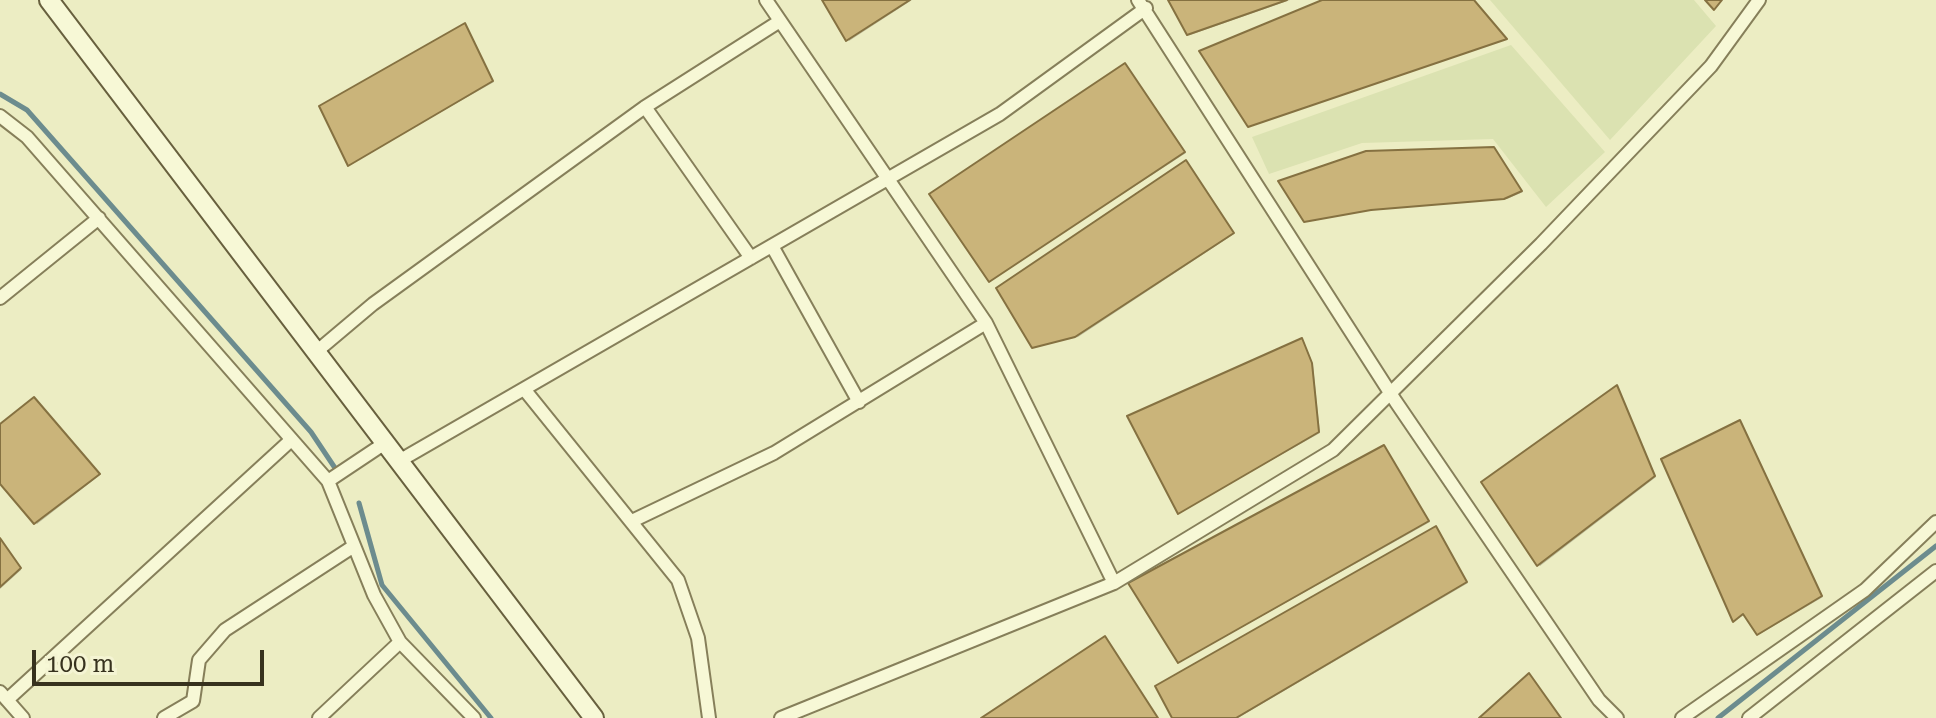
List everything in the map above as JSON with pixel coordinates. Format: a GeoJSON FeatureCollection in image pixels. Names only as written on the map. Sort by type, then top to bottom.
{"type":"FeatureCollection","features":[{"type":"Feature","properties":{"kind":"street"},"geometry":{"type":"LineString","coordinates":[[49,0],[594,718]]}},
{"type":"Feature","properties":{"kind":"street"},"geometry":{"type":"LineString","coordinates":[[766,0],[986,323],[1114,583]]}},
{"type":"Feature","properties":{"kind":"street"},"geometry":{"type":"LineString","coordinates":[[781,718],[1114,583],[1333,450],[1392,395],[1711,66],[1759,0]]}},
{"type":"Feature","properties":{"kind":"street"},"geometry":{"type":"LineString","coordinates":[[399,461],[1000,114],[1142,4],[1392,395],[1590,687],[1617,718]]}},
{"type":"Feature","properties":{"kind":"street"},"geometry":{"type":"LineString","coordinates":[[316,352],[373,304],[645,107],[780,21]]}},
{"type":"Feature","properties":{"kind":"street"},"geometry":{"type":"LineString","coordinates":[[645,107],[751,258]]}},
{"type":"Feature","properties":{"kind":"street"},"geometry":{"type":"LineString","coordinates":[[0,116],[27,137],[328,481],[374,595],[400,642],[474,718]]}},
{"type":"Feature","properties":{"kind":"street"},"geometry":{"type":"LineString","coordinates":[[0,298],[99,218]]}},
{"type":"Feature","properties":{"kind":"street"},"geometry":{"type":"LineString","coordinates":[[772,246],[859,402]]}},
{"type":"Feature","properties":{"kind":"street"},"geometry":{"type":"LineString","coordinates":[[632,521],[774,453],[986,323]]}},
{"type":"Feature","properties":{"kind":"street"},"geometry":{"type":"LineString","coordinates":[[524,389],[678,580],[698,638],[709,718]]}},
{"type":"Feature","properties":{"kind":"street"},"geometry":{"type":"LineString","coordinates":[[23,718],[4,696],[290,441]]}},
{"type":"Feature","properties":{"kind":"street"},"geometry":{"type":"LineString","coordinates":[[328,481],[385,443]]}},
{"type":"Feature","properties":{"kind":"street"},"geometry":{"type":"LineString","coordinates":[[1682,718],[1865,590],[1936,522]]}},
{"type":"Feature","properties":{"kind":"street"},"geometry":{"type":"LineString","coordinates":[[164,718],[193,701],[199,660],[225,630],[354,546]]}},
{"type":"Feature","properties":{"kind":"street"},"geometry":{"type":"LineString","coordinates":[[1749,718],[1936,571]]}},
{"type":"Feature","properties":{"kind":"street"},"geometry":{"type":"LineString","coordinates":[[319,718],[400,642]]}},
{"type":"Feature","properties":{"kind":"green space"},"geometry":{"type":"Polygon","coordinates":[[[1490,0],[1694,0],[1716,26],[1610,140],[1490,0]]]}},
{"type":"Feature","properties":{"kind":"green space"},"geometry":{"type":"Polygon","coordinates":[[[1511,45],[1605,152],[1546,207],[1493,139],[1362,143],[1269,174],[1252,137],[1511,45]]]}},
{"type":"Feature","properties":{"kind":"building"},"geometry":{"type":"Polygon","coordinates":[[[822,0],[910,0],[846,41],[822,0]]]}},
{"type":"Feature","properties":{"kind":"building"},"geometry":{"type":"Polygon","coordinates":[[[1168,0],[1287,0],[1187,35],[1168,0]]]}},
{"type":"Feature","properties":{"kind":"building"},"geometry":{"type":"Polygon","coordinates":[[[1322,0],[1474,0],[1507,39],[1248,127],[1199,51],[1322,0]]]}},
{"type":"Feature","properties":{"kind":"building"},"geometry":{"type":"Polygon","coordinates":[[[1705,0],[1722,0],[1714,10],[1705,0]]]}},
{"type":"Feature","properties":{"kind":"building"},"geometry":{"type":"Polygon","coordinates":[[[465,23],[493,81],[348,166],[319,106],[465,23]]]}},
{"type":"Feature","properties":{"kind":"building"},"geometry":{"type":"Polygon","coordinates":[[[1125,63],[1185,152],[989,282],[929,194],[1125,63]]]}},
{"type":"Feature","properties":{"kind":"building"},"geometry":{"type":"Polygon","coordinates":[[[1494,147],[1522,191],[1504,199],[1371,210],[1304,222],[1278,181],[1366,151],[1494,147]]]}},
{"type":"Feature","properties":{"kind":"building"},"geometry":{"type":"Polygon","coordinates":[[[1186,160],[1234,233],[1075,337],[1032,348],[996,288],[1186,160]]]}},
{"type":"Feature","properties":{"kind":"building"},"geometry":{"type":"Polygon","coordinates":[[[1302,338],[1312,363],[1319,432],[1178,514],[1127,416],[1302,338]]]}},
{"type":"Feature","properties":{"kind":"building"},"geometry":{"type":"Polygon","coordinates":[[[1617,385],[1655,476],[1537,566],[1481,482],[1617,385]]]}},
{"type":"Feature","properties":{"kind":"building"},"geometry":{"type":"Polygon","coordinates":[[[34,397],[100,474],[34,524],[0,484],[0,424],[34,397]]]}},
{"type":"Feature","properties":{"kind":"building"},"geometry":{"type":"Polygon","coordinates":[[[1740,420],[1822,596],[1757,635],[1743,614],[1733,622],[1661,459],[1740,420]]]}},
{"type":"Feature","properties":{"kind":"building"},"geometry":{"type":"Polygon","coordinates":[[[1384,445],[1429,521],[1178,663],[1128,583],[1384,445]]]}},
{"type":"Feature","properties":{"kind":"building"},"geometry":{"type":"Polygon","coordinates":[[[1436,526],[1467,582],[1236,718],[1172,718],[1155,686],[1436,526]]]}},
{"type":"Feature","properties":{"kind":"building"},"geometry":{"type":"Polygon","coordinates":[[[0,538],[21,568],[0,587],[0,538]]]}},
{"type":"Feature","properties":{"kind":"building"},"geometry":{"type":"Polygon","coordinates":[[[1105,636],[1158,718],[981,718],[1105,636]]]}},
{"type":"Feature","properties":{"kind":"building"},"geometry":{"type":"Polygon","coordinates":[[[1529,673],[1561,718],[1479,718],[1529,673]]]}},
{"type":"Feature","properties":{"kind":"waterway"},"geometry":{"type":"LineString","coordinates":[[0,94],[27,110],[311,432],[335,468]]}},
{"type":"Feature","properties":{"kind":"waterway"},"geometry":{"type":"LineString","coordinates":[[359,503],[382,585],[491,718]]}},
{"type":"Feature","properties":{"kind":"waterway"},"geometry":{"type":"LineString","coordinates":[[1718,718],[1936,546]]}}]}
